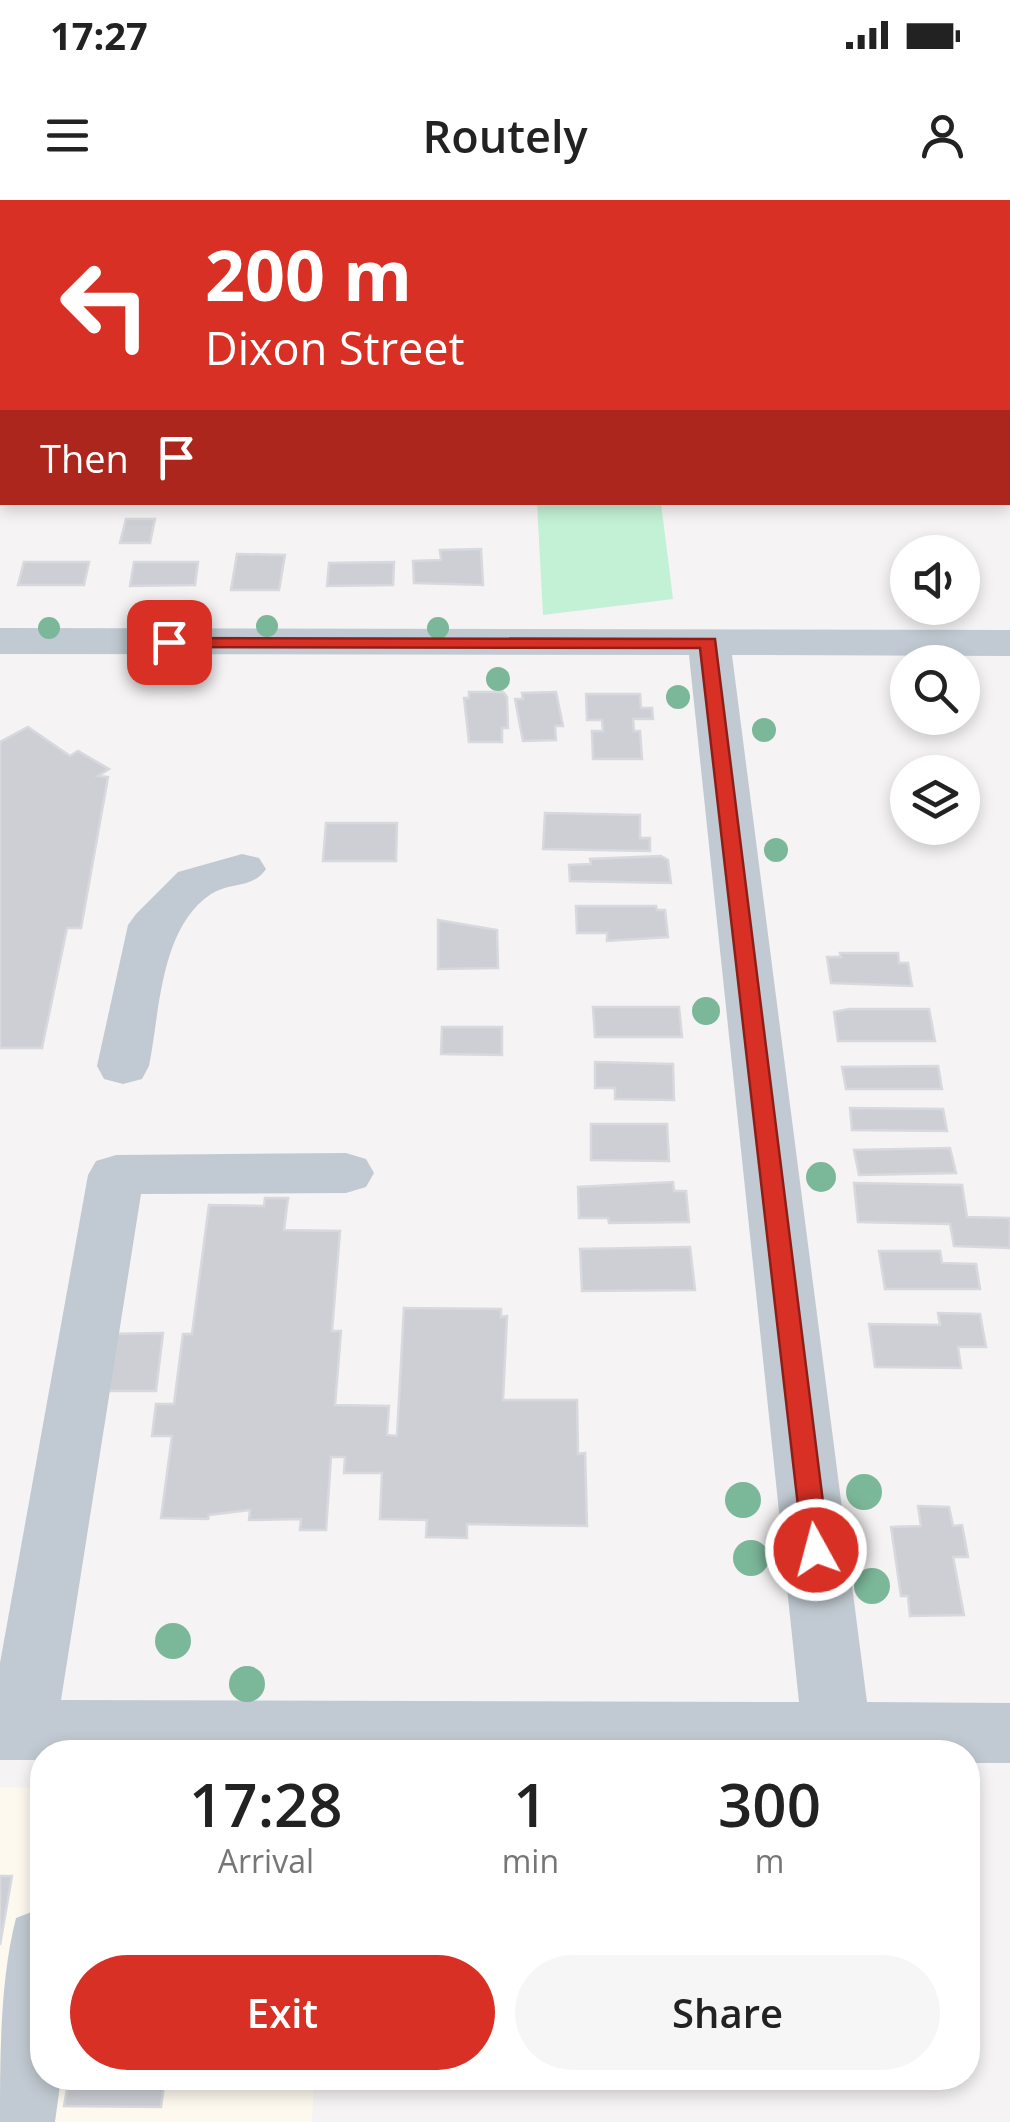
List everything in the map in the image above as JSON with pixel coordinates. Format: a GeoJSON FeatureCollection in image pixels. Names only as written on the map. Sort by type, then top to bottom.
{"type":"FeatureCollection","features":[{"type":"Feature","properties":{"kind":"street"},"geometry":{"type":"LineString","coordinates":[[0,641],[1010,643]]}},
{"type":"Feature","properties":{"kind":"street"},"geometry":{"type":"LineString","coordinates":[[708,642],[837,1733]]}},
{"type":"Feature","properties":{"kind":"street"},"geometry":{"type":"LineString","coordinates":[[123,1066],[153,925],[195,883],[242,869]]}},
{"type":"Feature","properties":{"kind":"street"},"geometry":{"type":"LineString","coordinates":[[346,1172],[116,1175],[42,1735],[1010,1733]]}},
{"type":"Feature","properties":{"kind":"street"},"geometry":{"type":"LineString","coordinates":[[16,2122],[30,2026]]}},
{"type":"Feature","properties":{"kind":"shaded area"},"geometry":{"type":"Polygon","coordinates":[[[0,1787],[30,1788],[30,2090],[313,2090],[312,2122],[0,2122],[0,1787]]]}},
{"type":"Feature","properties":{"kind":"green space"},"geometry":{"type":"Polygon","coordinates":[[[537,505],[661,505],[673,599],[543,615],[537,505]]]}},
{"type":"Feature","properties":{"kind":"building"},"geometry":{"type":"Polygon","coordinates":[[[126,519],[155,519],[150,543],[120,543],[126,519]]]}},
{"type":"Feature","properties":{"kind":"building"},"geometry":{"type":"Polygon","coordinates":[[[481,549],[483,585],[414,583],[413,561],[441,560],[440,550],[481,549]]]}},
{"type":"Feature","properties":{"kind":"building"},"geometry":{"type":"Polygon","coordinates":[[[237,554],[285,555],[279,590],[231,590],[237,554]]]}},
{"type":"Feature","properties":{"kind":"building"},"geometry":{"type":"Polygon","coordinates":[[[24,562],[89,562],[84,585],[18,585],[24,562]]]}},
{"type":"Feature","properties":{"kind":"building"},"geometry":{"type":"Polygon","coordinates":[[[134,562],[198,562],[195,585],[130,586],[134,562]]]}},
{"type":"Feature","properties":{"kind":"building"},"geometry":{"type":"Polygon","coordinates":[[[394,562],[393,585],[327,586],[329,563],[394,562]]]}},
{"type":"Feature","properties":{"kind":"building"},"geometry":{"type":"Polygon","coordinates":[[[469,692],[503,692],[507,697],[508,728],[502,728],[502,742],[469,742],[464,698],[469,698],[469,692]]]}},
{"type":"Feature","properties":{"kind":"building"},"geometry":{"type":"Polygon","coordinates":[[[556,692],[563,726],[555,726],[556,740],[523,741],[515,699],[523,699],[522,693],[556,692]]]}},
{"type":"Feature","properties":{"kind":"building"},"geometry":{"type":"Polygon","coordinates":[[[586,694],[640,694],[641,708],[652,708],[653,719],[633,719],[634,731],[640,731],[642,759],[593,759],[592,731],[603,731],[602,720],[587,720],[586,694]]]}},
{"type":"Feature","properties":{"kind":"building"},"geometry":{"type":"Polygon","coordinates":[[[28,727],[70,756],[78,751],[109,769],[98,776],[108,777],[81,928],[67,928],[42,1048],[0,1048],[0,742],[28,727]]]}},
{"type":"Feature","properties":{"kind":"building"},"geometry":{"type":"Polygon","coordinates":[[[545,813],[640,815],[640,838],[650,838],[650,851],[543,849],[545,813]]]}},
{"type":"Feature","properties":{"kind":"building"},"geometry":{"type":"Polygon","coordinates":[[[326,823],[397,823],[396,861],[323,861],[326,823]]]}},
{"type":"Feature","properties":{"kind":"building"},"geometry":{"type":"Polygon","coordinates":[[[661,856],[668,860],[671,883],[570,881],[569,865],[591,864],[590,859],[661,856]]]}},
{"type":"Feature","properties":{"kind":"building"},"geometry":{"type":"Polygon","coordinates":[[[576,906],[656,906],[657,910],[665,910],[668,937],[607,941],[607,933],[577,933],[576,906]]]}},
{"type":"Feature","properties":{"kind":"building"},"geometry":{"type":"Polygon","coordinates":[[[438,920],[497,930],[498,968],[438,969],[438,920]]]}},
{"type":"Feature","properties":{"kind":"building"},"geometry":{"type":"Polygon","coordinates":[[[840,953],[898,953],[899,963],[908,963],[912,986],[831,983],[827,957],[841,957],[840,953]]]}},
{"type":"Feature","properties":{"kind":"building"},"geometry":{"type":"Polygon","coordinates":[[[593,1007],[679,1007],[682,1037],[595,1037],[593,1007]]]}},
{"type":"Feature","properties":{"kind":"building"},"geometry":{"type":"Polygon","coordinates":[[[929,1009],[935,1041],[838,1041],[834,1012],[929,1009]]]}},
{"type":"Feature","properties":{"kind":"building"},"geometry":{"type":"Polygon","coordinates":[[[442,1027],[502,1027],[502,1055],[441,1054],[442,1027]]]}},
{"type":"Feature","properties":{"kind":"building"},"geometry":{"type":"Polygon","coordinates":[[[595,1062],[673,1064],[674,1100],[615,1099],[615,1088],[595,1088],[595,1062]]]}},
{"type":"Feature","properties":{"kind":"building"},"geometry":{"type":"Polygon","coordinates":[[[938,1066],[942,1089],[846,1089],[842,1067],[938,1066]]]}},
{"type":"Feature","properties":{"kind":"building"},"geometry":{"type":"Polygon","coordinates":[[[850,1108],[943,1109],[947,1131],[852,1130],[850,1108]]]}},
{"type":"Feature","properties":{"kind":"building"},"geometry":{"type":"Polygon","coordinates":[[[591,1124],[667,1124],[669,1161],[591,1160],[591,1124]]]}},
{"type":"Feature","properties":{"kind":"building"},"geometry":{"type":"Polygon","coordinates":[[[950,1148],[956,1173],[859,1175],[854,1150],[950,1148]]]}},
{"type":"Feature","properties":{"kind":"building"},"geometry":{"type":"Polygon","coordinates":[[[673,1182],[674,1191],[686,1191],[689,1222],[609,1223],[608,1218],[579,1218],[578,1187],[673,1182]]]}},
{"type":"Feature","properties":{"kind":"building"},"geometry":{"type":"Polygon","coordinates":[[[854,1183],[962,1185],[967,1217],[1010,1218],[1010,1248],[954,1246],[950,1224],[858,1222],[854,1183]]]}},
{"type":"Feature","properties":{"kind":"building"},"geometry":{"type":"Polygon","coordinates":[[[265,1198],[288,1198],[284,1230],[340,1231],[332,1331],[341,1331],[335,1405],[389,1406],[387,1435],[397,1436],[404,1308],[501,1309],[501,1317],[507,1316],[503,1400],[577,1400],[578,1454],[585,1453],[587,1526],[467,1524],[467,1538],[426,1537],[427,1520],[380,1519],[382,1473],[344,1473],[345,1457],[331,1457],[326,1530],[300,1530],[301,1519],[249,1520],[250,1510],[209,1515],[208,1519],[161,1518],[172,1436],[152,1436],[156,1404],[174,1404],[183,1334],[192,1334],[209,1205],[264,1206],[265,1198]]]}},
{"type":"Feature","properties":{"kind":"building"},"geometry":{"type":"Polygon","coordinates":[[[690,1247],[695,1290],[582,1291],[580,1249],[690,1247]]]}},
{"type":"Feature","properties":{"kind":"building"},"geometry":{"type":"Polygon","coordinates":[[[879,1251],[940,1251],[942,1263],[976,1264],[980,1289],[885,1289],[879,1251]]]}},
{"type":"Feature","properties":{"kind":"building"},"geometry":{"type":"Polygon","coordinates":[[[938,1313],[980,1314],[986,1347],[958,1347],[961,1368],[875,1367],[869,1324],[940,1325],[938,1313]]]}},
{"type":"Feature","properties":{"kind":"building"},"geometry":{"type":"Polygon","coordinates":[[[163,1333],[156,1391],[98,1391],[107,1334],[163,1333]]]}},
{"type":"Feature","properties":{"kind":"building"},"geometry":{"type":"Polygon","coordinates":[[[918,1506],[949,1507],[953,1526],[962,1525],[968,1557],[953,1557],[964,1615],[910,1616],[908,1596],[901,1596],[891,1527],[921,1526],[918,1506]]]}},
{"type":"Feature","properties":{"kind":"building"},"geometry":{"type":"Polygon","coordinates":[[[0,1876],[12,1876],[0,1945],[0,1876]]]}},
{"type":"Feature","properties":{"kind":"building"},"geometry":{"type":"Polygon","coordinates":[[[67,2090],[163,2090],[161,2107],[64,2106],[67,2090]]]}},
{"type":"Feature","properties":{"kind":"route"},"geometry":{"type":"LineString","coordinates":[[169,642],[708,642],[816,1550]]}}]}
